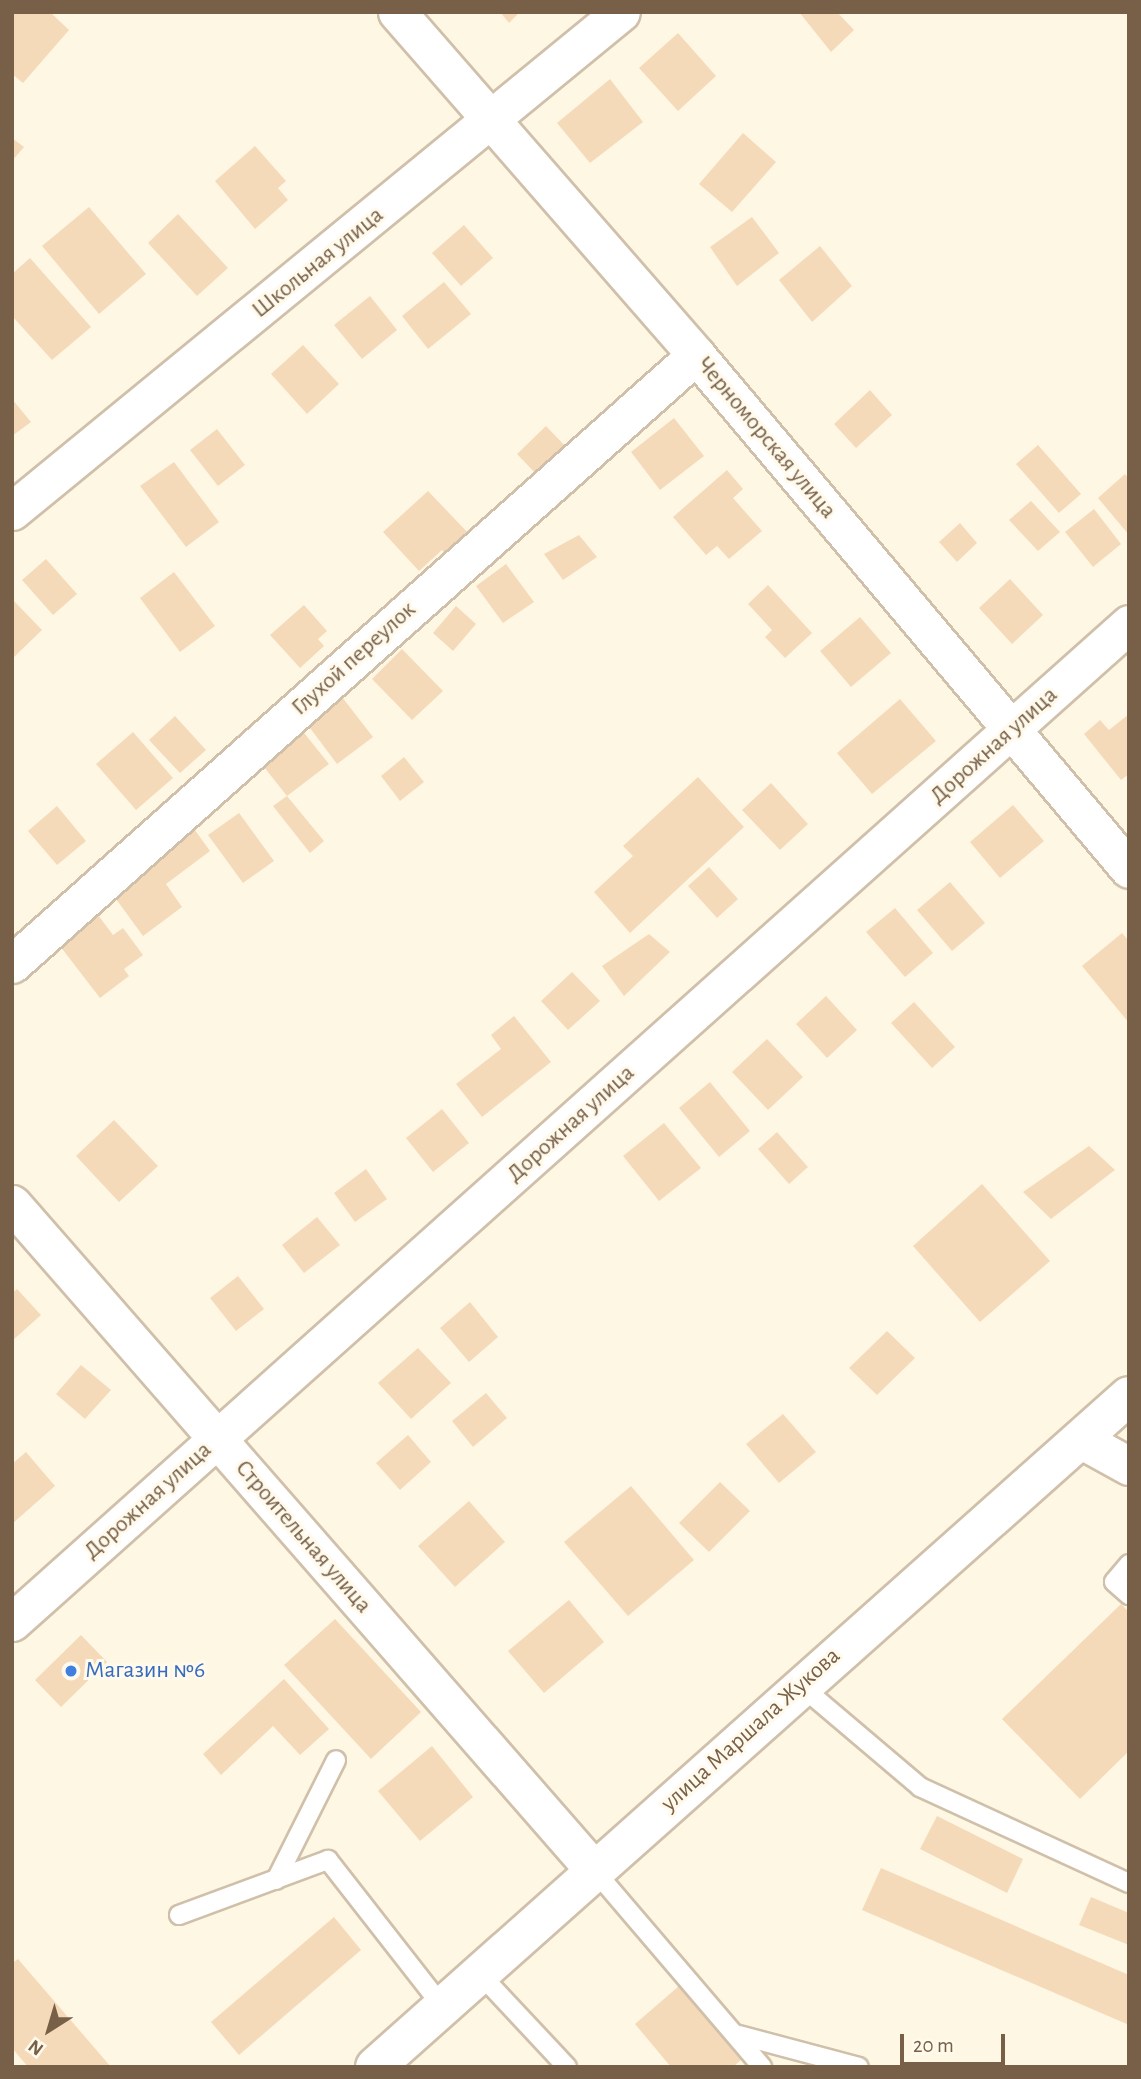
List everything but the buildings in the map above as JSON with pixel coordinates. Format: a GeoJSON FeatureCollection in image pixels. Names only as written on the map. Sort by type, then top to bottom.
{"type":"FeatureCollection","features":[{"type":"Feature","properties":{"kind":"main road","name":"улица Маршала Жукова"},"geometry":{"type":"LineString","coordinates":[[375,2067],[1129,1396]]}},
{"type":"Feature","properties":{"kind":"street","name":"Черноморская улица"},"geometry":{"type":"LineString","coordinates":[[397,12],[696,355],[1129,869]]}},
{"type":"Feature","properties":{"kind":"street","name":"Школьная улица"},"geometry":{"type":"LineString","coordinates":[[12,511],[494,121],[621,12]]}},
{"type":"Feature","properties":{"kind":"street","name":"Глухой переулок"},"geometry":{"type":"LineString","coordinates":[[12,964],[696,355]]}},
{"type":"Feature","properties":{"kind":"street","name":"Дорожная улица"},"geometry":{"type":"LineString","coordinates":[[12,1622],[1129,624]]}},
{"type":"Feature","properties":{"kind":"street","name":"Строительная улица"},"geometry":{"type":"LineString","coordinates":[[12,1205],[594,1870]]}},
{"type":"Feature","properties":{"kind":"street"},"geometry":{"type":"LineString","coordinates":[[1080,1439],[1129,1466]]}},
{"type":"Feature","properties":{"kind":"lane"},"geometry":{"type":"LineString","coordinates":[[1129,1564],[1114,1582],[1129,1595]]}},
{"type":"Feature","properties":{"kind":"lane"},"geometry":{"type":"LineString","coordinates":[[801,1686],[920,1787],[1129,1883]]}},
{"type":"Feature","properties":{"kind":"lane"},"geometry":{"type":"LineString","coordinates":[[276,1880],[336,1760]]}},
{"type":"Feature","properties":{"kind":"lane"},"geometry":{"type":"LineString","coordinates":[[179,1915],[328,1860],[442,2006]]}},
{"type":"Feature","properties":{"kind":"lane"},"geometry":{"type":"LineString","coordinates":[[594,1870],[739,2035],[762,2067]]}},
{"type":"Feature","properties":{"kind":"lane"},"geometry":{"type":"LineString","coordinates":[[479,1973],[567,2067]]}},
{"type":"Feature","properties":{"kind":"lane"},"geometry":{"type":"LineString","coordinates":[[739,2035],[859,2067]]}},
{"type":"Feature","properties":{"kind":"place","name":"Магазин №6"},"geometry":{"type":"Point","coordinates":[71,1671]}}]}
